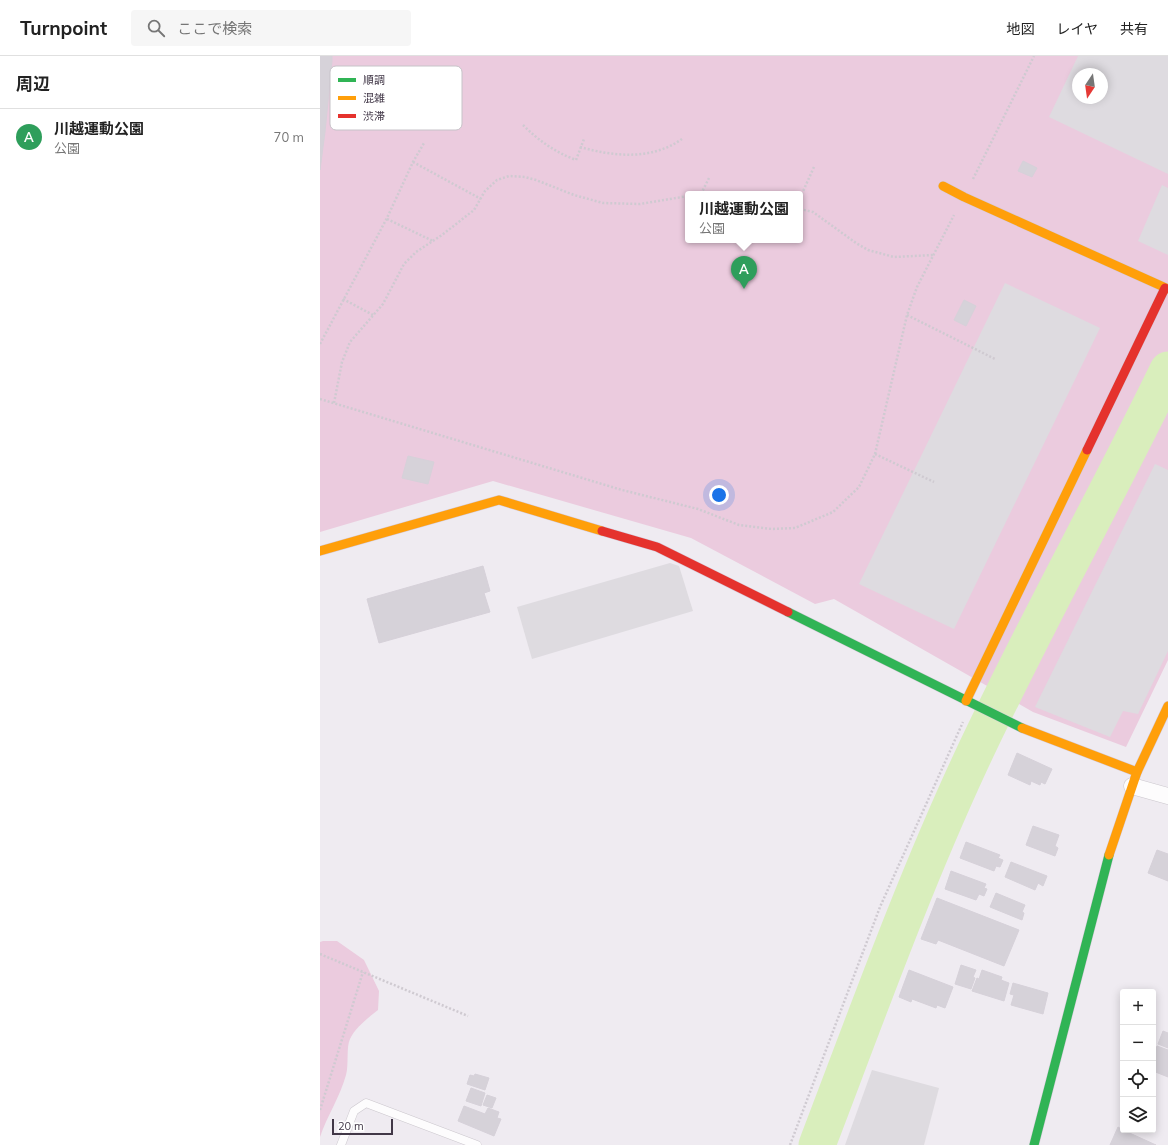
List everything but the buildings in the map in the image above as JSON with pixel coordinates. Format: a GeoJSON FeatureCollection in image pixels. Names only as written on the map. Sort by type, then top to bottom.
{"type":"FeatureCollection","features":[{"type":"Feature","properties":{"kind":"street"},"geometry":{"type":"LineString","coordinates":[[943,186],[1166,289],[972,704]]}},
{"type":"Feature","properties":{"kind":"street"},"geometry":{"type":"LineString","coordinates":[[320,551],[498,500],[658,547],[1019,727],[1168,796]]}},
{"type":"Feature","properties":{"kind":"street"},"geometry":{"type":"LineString","coordinates":[[1034,1145],[1109,855],[1134,779],[1168,706]]}},
{"type":"Feature","properties":{"kind":"lane"},"geometry":{"type":"LineString","coordinates":[[341,1145],[354,1111],[366,1102],[477,1145]]}},
{"type":"Feature","properties":{"kind":"path"},"geometry":{"type":"LineString","coordinates":[[320,399],[622,490],[698,509],[740,525],[772,529],[795,528],[833,512],[859,488],[875,454],[906,315],[917,287],[964,197],[1034,56]]}},
{"type":"Feature","properties":{"kind":"path"},"geometry":{"type":"LineString","coordinates":[[523,125],[545,145],[562,155],[576,160],[584,140]]}},
{"type":"Feature","properties":{"kind":"path"},"geometry":{"type":"LineString","coordinates":[[580,147],[624,156],[639,155],[664,149],[674,145],[682,139]]}},
{"type":"Feature","properties":{"kind":"path"},"geometry":{"type":"LineString","coordinates":[[320,344],[387,218],[413,162],[424,143]]}},
{"type":"Feature","properties":{"kind":"path"},"geometry":{"type":"LineString","coordinates":[[413,162],[481,199]]}},
{"type":"Feature","properties":{"kind":"path"},"geometry":{"type":"LineString","coordinates":[[803,191],[814,167]]}},
{"type":"Feature","properties":{"kind":"path"},"geometry":{"type":"LineString","coordinates":[[334,403],[342,362],[350,342],[383,304],[404,264],[416,252],[460,222],[474,210],[485,191],[497,180],[509,176],[525,177],[574,195],[603,203],[640,204],[685,196]]}},
{"type":"Feature","properties":{"kind":"path"},"geometry":{"type":"LineString","coordinates":[[702,191],[709,178]]}},
{"type":"Feature","properties":{"kind":"path"},"geometry":{"type":"LineString","coordinates":[[803,210],[813,212],[868,250],[894,257],[933,255]]}},
{"type":"Feature","properties":{"kind":"path"},"geometry":{"type":"LineString","coordinates":[[387,218],[433,241]]}},
{"type":"Feature","properties":{"kind":"path"},"geometry":{"type":"LineString","coordinates":[[343,299],[373,315]]}},
{"type":"Feature","properties":{"kind":"path"},"geometry":{"type":"LineString","coordinates":[[906,315],[995,359]]}},
{"type":"Feature","properties":{"kind":"path"},"geometry":{"type":"LineString","coordinates":[[875,454],[934,482]]}},
{"type":"Feature","properties":{"kind":"path"},"geometry":{"type":"LineString","coordinates":[[790,1145],[880,907],[972,704]]}},
{"type":"Feature","properties":{"kind":"path"},"geometry":{"type":"LineString","coordinates":[[320,954],[468,1016]]}},
{"type":"Feature","properties":{"kind":"path"},"geometry":{"type":"LineString","coordinates":[[320,1110],[362,972]]}},
{"type":"Feature","properties":{"kind":"shaded area"},"geometry":{"type":"Polygon","coordinates":[[[320,56],[1168,56],[1168,660],[1126,747],[1033,712],[834,599],[815,604],[691,538],[493,481],[320,532],[320,56]]]}},
{"type":"Feature","properties":{"kind":"shaded area"},"geometry":{"type":"Polygon","coordinates":[[[1078,56],[1168,56],[1168,174],[1049,117],[1072,69],[1072,104],[1108,104],[1108,68],[1072,68],[1078,56]]]}},
{"type":"Feature","properties":{"kind":"shaded area"},"geometry":{"type":"Polygon","coordinates":[[[1162,185],[1168,188],[1168,255],[1138,241],[1162,185]]]}},
{"type":"Feature","properties":{"kind":"shaded area"},"geometry":{"type":"Polygon","coordinates":[[[1005,283],[1100,328],[954,629],[859,584],[1005,283]]]}},
{"type":"Feature","properties":{"kind":"shaded area"},"geometry":{"type":"Polygon","coordinates":[[[1155,464],[1168,470],[1168,651],[1138,714],[1123,711],[1110,737],[1035,707],[1155,464]]]}},
{"type":"Feature","properties":{"kind":"shaded area"},"geometry":{"type":"Polygon","coordinates":[[[670,563],[679,566],[693,611],[532,659],[517,607],[670,563]]]}},
{"type":"Feature","properties":{"kind":"shaded area"},"geometry":{"type":"Polygon","coordinates":[[[337,941],[364,960],[379,991],[378,1010],[359,1027],[350,1039],[346,1075],[320,1137],[320,942],[337,941]]]}},
{"type":"Feature","properties":{"kind":"shaded area"},"geometry":{"type":"Polygon","coordinates":[[[872,1070],[939,1088],[924,1145],[845,1145],[872,1070]]]}},
{"type":"Feature","properties":{"kind":"waterway"},"geometry":{"type":"LineString","coordinates":[[817,1145],[909,905],[970,763],[1018,664],[1168,370]]}},
{"type":"Feature","properties":{"kind":"traffic: fast"},"geometry":{"type":"LineString","coordinates":[[788,612],[1022,728]]}},
{"type":"Feature","properties":{"kind":"traffic: fast"},"geometry":{"type":"LineString","coordinates":[[1034,1145],[1109,855]]}},
{"type":"Feature","properties":{"kind":"traffic: slow"},"geometry":{"type":"LineString","coordinates":[[943,186],[964,197],[1168,289]]}},
{"type":"Feature","properties":{"kind":"traffic: slow"},"geometry":{"type":"LineString","coordinates":[[966,701],[1087,450]]}},
{"type":"Feature","properties":{"kind":"traffic: slow"},"geometry":{"type":"LineString","coordinates":[[320,551],[499,500],[602,531]]}},
{"type":"Feature","properties":{"kind":"traffic: slow"},"geometry":{"type":"LineString","coordinates":[[1109,855],[1137,772],[1168,706]]}},
{"type":"Feature","properties":{"kind":"traffic: slow"},"geometry":{"type":"LineString","coordinates":[[1022,728],[1137,772]]}},
{"type":"Feature","properties":{"kind":"traffic: jam"},"geometry":{"type":"LineString","coordinates":[[1087,450],[1165,288]]}},
{"type":"Feature","properties":{"kind":"traffic: jam"},"geometry":{"type":"LineString","coordinates":[[602,531],[657,547],[788,612]]}},
{"type":"Feature","properties":{"kind":"place","name":"川越運動公園"},"geometry":{"type":"Point","coordinates":[744,289]}}]}
